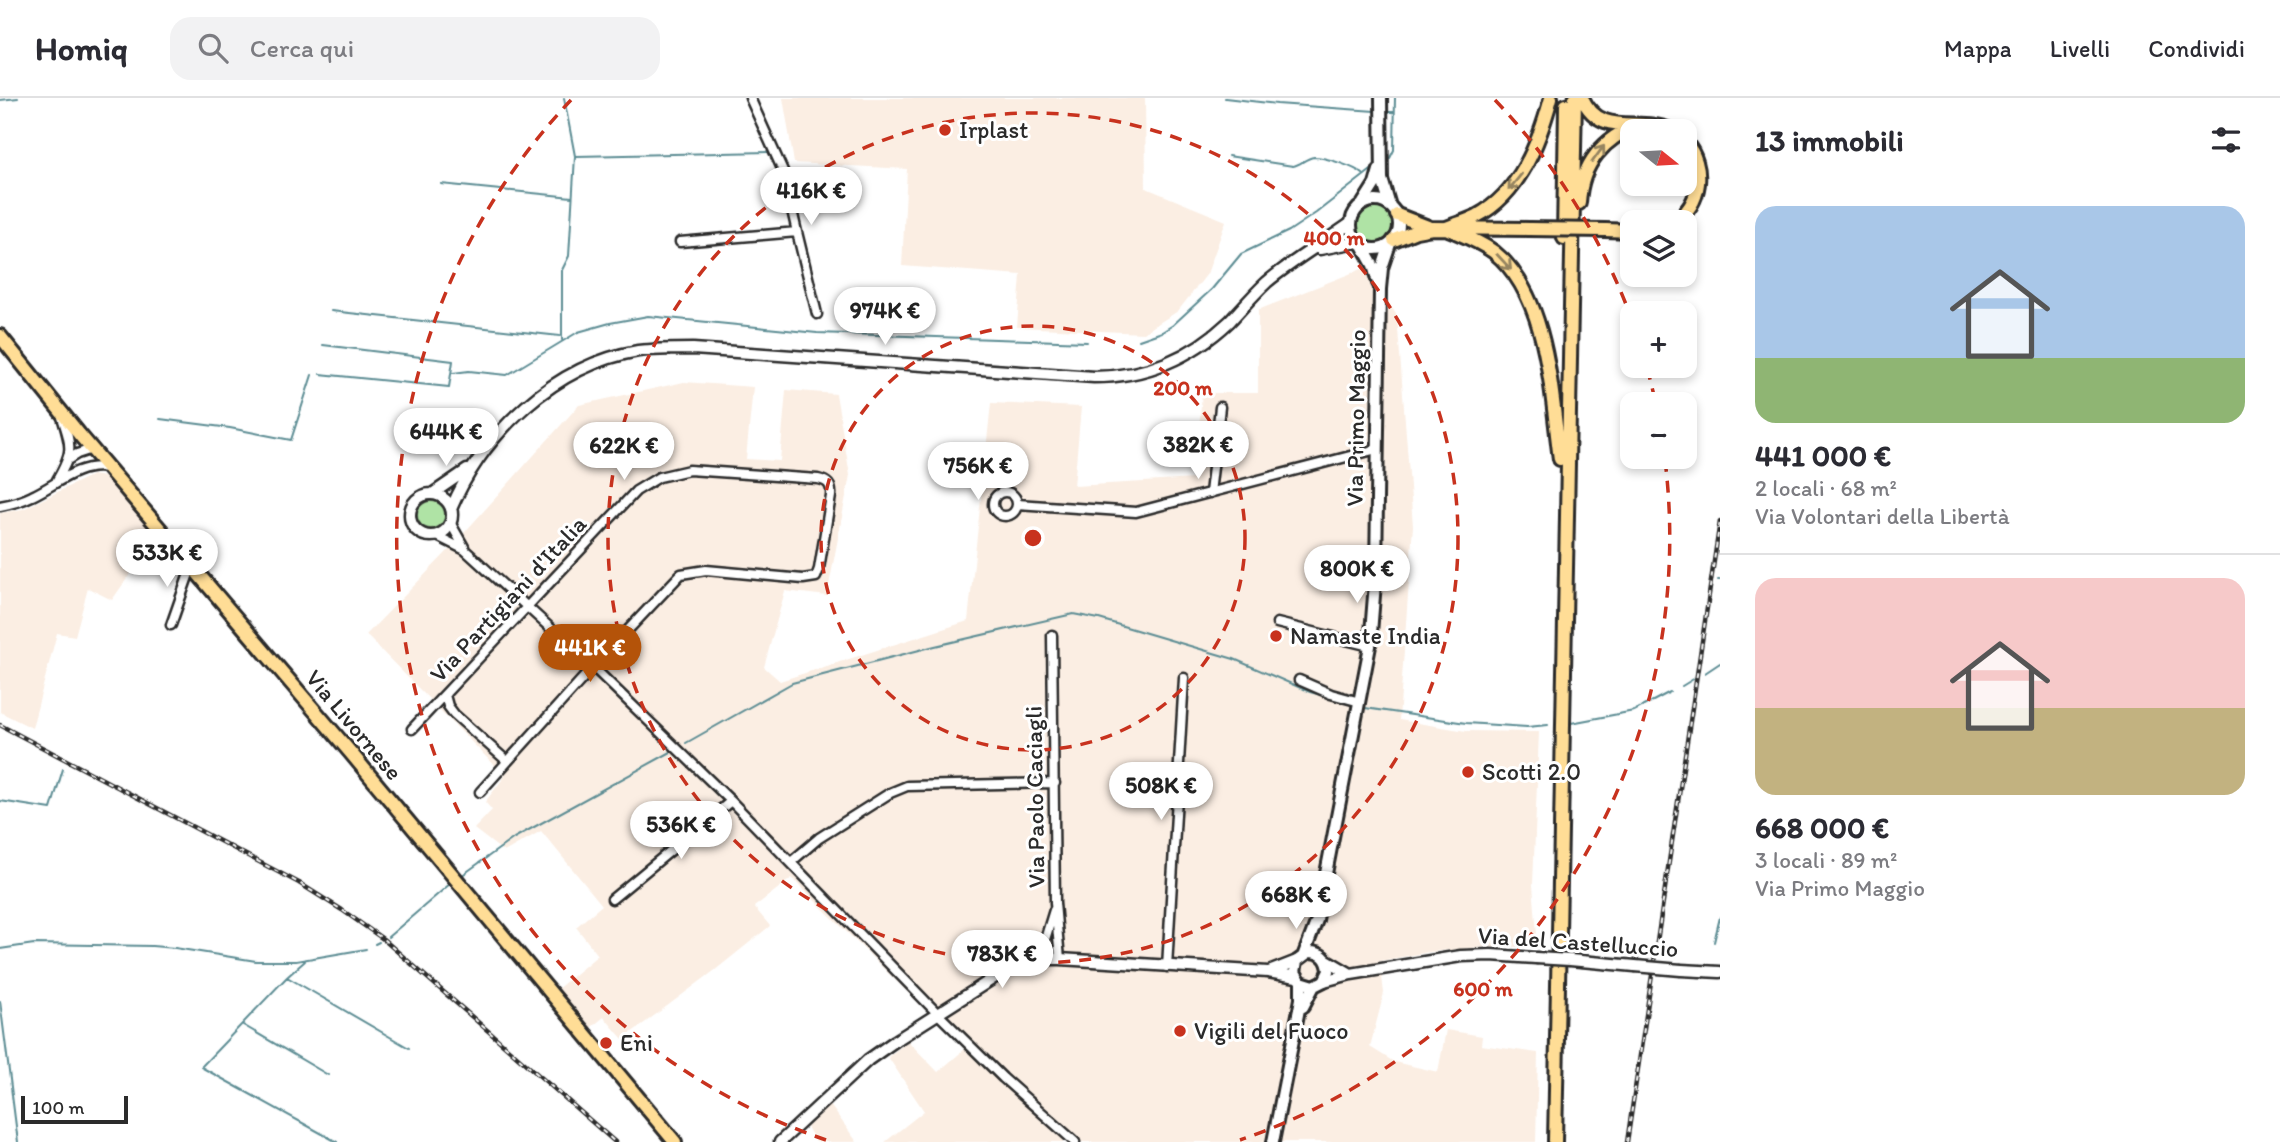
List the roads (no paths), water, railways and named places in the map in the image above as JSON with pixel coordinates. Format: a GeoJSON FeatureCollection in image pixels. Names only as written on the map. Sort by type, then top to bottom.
{"type":"FeatureCollection","features":[{"type":"Feature","properties":{"kind":"main road"},"geometry":{"type":"LineString","coordinates":[[1381,98],[1382,179],[1399,228],[1392,242]]}},
{"type":"Feature","properties":{"kind":"main road"},"geometry":{"type":"LineString","coordinates":[[1446,228],[1476,216],[1500,201],[1522,173],[1536,145],[1551,98]]}},
{"type":"Feature","properties":{"kind":"main road"},"geometry":{"type":"LineString","coordinates":[[1547,1142],[1567,98]]}},
{"type":"Feature","properties":{"kind":"main road"},"geometry":{"type":"LineString","coordinates":[[1555,1142],[1575,98]]}},
{"type":"Feature","properties":{"kind":"main road"},"geometry":{"type":"LineString","coordinates":[[1582,98],[1596,117],[1609,123],[1620,124]]}},
{"type":"Feature","properties":{"kind":"main road"},"geometry":{"type":"LineString","coordinates":[[1570,365],[1575,343],[1580,197],[1593,159],[1620,132]]}},
{"type":"Feature","properties":{"kind":"main road"},"geometry":{"type":"LineString","coordinates":[[1362,205],[1375,184],[1380,161]]}},
{"type":"Feature","properties":{"kind":"main road"},"geometry":{"type":"LineString","coordinates":[[1432,228],[1415,223],[1376,201],[1356,209],[1350,223],[1352,233],[1360,245],[1377,250],[1416,231],[1432,228],[1620,230]]}},
{"type":"Feature","properties":{"kind":"main road"},"geometry":{"type":"LineString","coordinates":[[1446,228],[1477,241],[1495,253],[1511,270],[1524,290],[1538,324],[1549,378],[1560,458]]}},
{"type":"Feature","properties":{"kind":"main road","name":"Via Primo Maggio"},"geometry":{"type":"LineString","coordinates":[[1273,1142],[1301,999],[1295,966],[1317,920],[1370,646],[1376,570],[1380,289],[1382,268],[1392,242]]}},
{"type":"Feature","properties":{"kind":"main road","name":"Via Primo Maggio"},"geometry":{"type":"LineString","coordinates":[[1360,245],[1377,275],[1380,289]]}},
{"type":"Feature","properties":{"kind":"main road","name":"Via Livornese"},"geometry":{"type":"LineString","coordinates":[[0,336],[670,1141]]}},
{"type":"Feature","properties":{"kind":"main road","name":"Via Primo Maggio"},"geometry":{"type":"LineString","coordinates":[[1297,1019],[1329,971],[1323,957],[1317,920]]}},
{"type":"Feature","properties":{"kind":"main road"},"geometry":{"type":"LineString","coordinates":[[1301,957],[1323,957]]}},
{"type":"Feature","properties":{"kind":"main road"},"geometry":{"type":"LineString","coordinates":[[1299,979],[1319,984]]}},
{"type":"Feature","properties":{"kind":"street"},"geometry":{"type":"LineString","coordinates":[[750,98],[783,171],[817,314]]}},
{"type":"Feature","properties":{"kind":"street"},"geometry":{"type":"LineString","coordinates":[[1075,1142],[1003,1078],[731,801],[593,667],[465,550],[437,536],[424,536],[414,528],[410,515],[418,498],[432,494],[459,477],[475,463],[517,414],[571,374],[604,360],[639,351],[713,349],[1094,377],[1146,371],[1165,365],[1200,346],[1289,264],[1350,223]]}},
{"type":"Feature","properties":{"kind":"street"},"geometry":{"type":"LineString","coordinates":[[680,242],[797,232]]}},
{"type":"Feature","properties":{"kind":"street"},"geometry":{"type":"LineString","coordinates":[[1313,250],[1360,245]]}},
{"type":"Feature","properties":{"kind":"street"},"geometry":{"type":"LineString","coordinates":[[1210,493],[1220,407]]}},
{"type":"Feature","properties":{"kind":"street"},"geometry":{"type":"LineString","coordinates":[[57,481],[69,459],[70,446],[60,411]]}},
{"type":"Feature","properties":{"kind":"street"},"geometry":{"type":"LineString","coordinates":[[69,459],[92,449]]}},
{"type":"Feature","properties":{"kind":"street"},"geometry":{"type":"LineString","coordinates":[[83,468],[89,462],[92,449]]}},
{"type":"Feature","properties":{"kind":"street"},"geometry":{"type":"LineString","coordinates":[[1017,504],[1130,513],[1377,449]]}},
{"type":"Feature","properties":{"kind":"street"},"geometry":{"type":"LineString","coordinates":[[437,536],[451,524],[452,509],[475,463]]}},
{"type":"Feature","properties":{"kind":"street"},"geometry":{"type":"LineString","coordinates":[[0,506],[31,497],[83,468],[96,466],[110,469]]}},
{"type":"Feature","properties":{"kind":"street","name":"Via Partigiani d'Italia"},"geometry":{"type":"LineString","coordinates":[[412,729],[636,491],[659,477],[679,471],[805,478],[830,485],[831,496],[816,577],[808,579],[706,570],[681,574],[593,667]]}},
{"type":"Feature","properties":{"kind":"street"},"geometry":{"type":"LineString","coordinates":[[432,494],[446,500],[452,509]]}},
{"type":"Feature","properties":{"kind":"street"},"geometry":{"type":"LineString","coordinates":[[451,524],[465,550]]}},
{"type":"Feature","properties":{"kind":"street"},"geometry":{"type":"LineString","coordinates":[[170,625],[192,565]]}},
{"type":"Feature","properties":{"kind":"street"},"geometry":{"type":"LineString","coordinates":[[1277,623],[1370,646]]}},
{"type":"Feature","properties":{"kind":"street","name":"Via Paolo Caciagli"},"geometry":{"type":"LineString","coordinates":[[1052,635],[1055,904],[1060,959]]}},
{"type":"Feature","properties":{"kind":"street"},"geometry":{"type":"LineString","coordinates":[[480,792],[593,667]]}},
{"type":"Feature","properties":{"kind":"street"},"geometry":{"type":"LineString","coordinates":[[1167,967],[1184,678]]}},
{"type":"Feature","properties":{"kind":"street"},"geometry":{"type":"LineString","coordinates":[[1299,680],[1331,694],[1360,702]]}},
{"type":"Feature","properties":{"kind":"street"},"geometry":{"type":"LineString","coordinates":[[444,695],[449,709],[507,761]]}},
{"type":"Feature","properties":{"kind":"street"},"geometry":{"type":"LineString","coordinates":[[791,862],[819,838],[890,793],[907,786],[1055,783]]}},
{"type":"Feature","properties":{"kind":"street"},"geometry":{"type":"LineString","coordinates":[[612,899],[731,801]]}},
{"type":"Feature","properties":{"kind":"street"},"geometry":{"type":"LineString","coordinates":[[1039,959],[1055,904]]}},
{"type":"Feature","properties":{"kind":"street","name":"Via del Castelluccio"},"geometry":{"type":"LineString","coordinates":[[1319,984],[1351,974],[1461,956],[1491,955],[1720,972]]}},
{"type":"Feature","properties":{"kind":"street"},"geometry":{"type":"LineString","coordinates":[[1268,972],[1301,957]]}},
{"type":"Feature","properties":{"kind":"street"},"geometry":{"type":"LineString","coordinates":[[1323,957],[1351,974]]}},
{"type":"Feature","properties":{"kind":"street"},"geometry":{"type":"LineString","coordinates":[[780,1142],[868,1060],[1014,964],[1039,959],[1060,959],[1268,972],[1299,979]]}},
{"type":"Feature","properties":{"kind":"waterway"},"geometry":{"type":"LineString","coordinates":[[0,100],[18,98]]}},
{"type":"Feature","properties":{"kind":"waterway"},"geometry":{"type":"LineString","coordinates":[[562,340],[562,270],[569,256],[575,156],[564,98]]}},
{"type":"Feature","properties":{"kind":"waterway"},"geometry":{"type":"LineString","coordinates":[[1225,98],[1375,111]]}},
{"type":"Feature","properties":{"kind":"waterway"},"geometry":{"type":"LineString","coordinates":[[1387,160],[1394,150],[1395,98]]}},
{"type":"Feature","properties":{"kind":"waterway"},"geometry":{"type":"LineString","coordinates":[[1387,112],[1394,112]]}},
{"type":"Feature","properties":{"kind":"waterway"},"geometry":{"type":"LineString","coordinates":[[576,156],[770,152]]}},
{"type":"Feature","properties":{"kind":"waterway"},"geometry":{"type":"LineString","coordinates":[[1228,156],[1293,166],[1319,157],[1363,174]]}},
{"type":"Feature","properties":{"kind":"waterway"},"geometry":{"type":"LineString","coordinates":[[1139,340],[1173,325],[1212,289],[1241,254],[1289,231],[1375,167]]}},
{"type":"Feature","properties":{"kind":"waterway"},"geometry":{"type":"LineString","coordinates":[[441,184],[572,197]]}},
{"type":"Feature","properties":{"kind":"waterway"},"geometry":{"type":"LineString","coordinates":[[331,311],[560,336]]}},
{"type":"Feature","properties":{"kind":"waterway"},"geometry":{"type":"LineString","coordinates":[[453,373],[469,371],[507,375],[578,332],[648,316],[817,333],[1087,342]]}},
{"type":"Feature","properties":{"kind":"waterway"},"geometry":{"type":"LineString","coordinates":[[320,374],[449,387],[453,361],[323,345]]}},
{"type":"Feature","properties":{"kind":"waterway"},"geometry":{"type":"LineString","coordinates":[[160,419],[230,428],[291,440],[312,375]]}},
{"type":"Feature","properties":{"kind":"waterway"},"geometry":{"type":"LineString","coordinates":[[686,743],[792,683],[1073,614],[1099,619],[1234,659],[1310,692],[1353,704]]}},
{"type":"Feature","properties":{"kind":"waterway"},"geometry":{"type":"LineString","coordinates":[[1705,673],[1720,663]]}},
{"type":"Feature","properties":{"kind":"waterway"},"geometry":{"type":"LineString","coordinates":[[1682,686],[1695,678]]}},
{"type":"Feature","properties":{"kind":"waterway"},"geometry":{"type":"LineString","coordinates":[[1571,723],[1634,711],[1670,692]]}},
{"type":"Feature","properties":{"kind":"waterway"},"geometry":{"type":"LineString","coordinates":[[1365,708],[1466,723],[1527,727],[1548,725]]}},
{"type":"Feature","properties":{"kind":"waterway"},"geometry":{"type":"LineString","coordinates":[[461,876],[514,838],[671,752]]}},
{"type":"Feature","properties":{"kind":"waterway"},"geometry":{"type":"LineString","coordinates":[[0,801],[51,809],[63,769]]}},
{"type":"Feature","properties":{"kind":"waterway"},"geometry":{"type":"LineString","coordinates":[[388,937],[451,883]]}},
{"type":"Feature","properties":{"kind":"waterway"},"geometry":{"type":"LineString","coordinates":[[1714,942],[1720,917]]}},
{"type":"Feature","properties":{"kind":"waterway"},"geometry":{"type":"LineString","coordinates":[[375,944],[379,942]]}},
{"type":"Feature","properties":{"kind":"waterway"},"geometry":{"type":"LineString","coordinates":[[0,949],[34,944],[152,946],[256,961],[296,961],[366,949]]}},
{"type":"Feature","properties":{"kind":"waterway"},"geometry":{"type":"LineString","coordinates":[[305,961],[201,1067],[337,1142]]}},
{"type":"Feature","properties":{"kind":"waterway"},"geometry":{"type":"LineString","coordinates":[[287,977],[409,1048]]}},
{"type":"Feature","properties":{"kind":"waterway"},"geometry":{"type":"LineString","coordinates":[[0,1001],[18,1142]]}},
{"type":"Feature","properties":{"kind":"waterway"},"geometry":{"type":"LineString","coordinates":[[243,1025],[328,1075]]}},
{"type":"Feature","properties":{"kind":"railway"},"geometry":{"type":"LineString","coordinates":[[1627,1142],[1720,521]]}},
{"type":"Feature","properties":{"kind":"railway"},"geometry":{"type":"LineString","coordinates":[[0,725],[299,883],[342,910],[383,939],[615,1142]]}},
{"type":"Feature","properties":{"kind":"place","name":"Irplast"},"geometry":{"type":"Point","coordinates":[945,130]}},
{"type":"Feature","properties":{"kind":"place","name":"Namaste India"},"geometry":{"type":"Point","coordinates":[1276,636]}},
{"type":"Feature","properties":{"kind":"place","name":"Scotti 2.0"},"geometry":{"type":"Point","coordinates":[1468,772]}},
{"type":"Feature","properties":{"kind":"place","name":"Vigili del Fuoco"},"geometry":{"type":"Point","coordinates":[1180,1031]}},
{"type":"Feature","properties":{"kind":"place","name":"Eni"},"geometry":{"type":"Point","coordinates":[606,1043]}}]}
